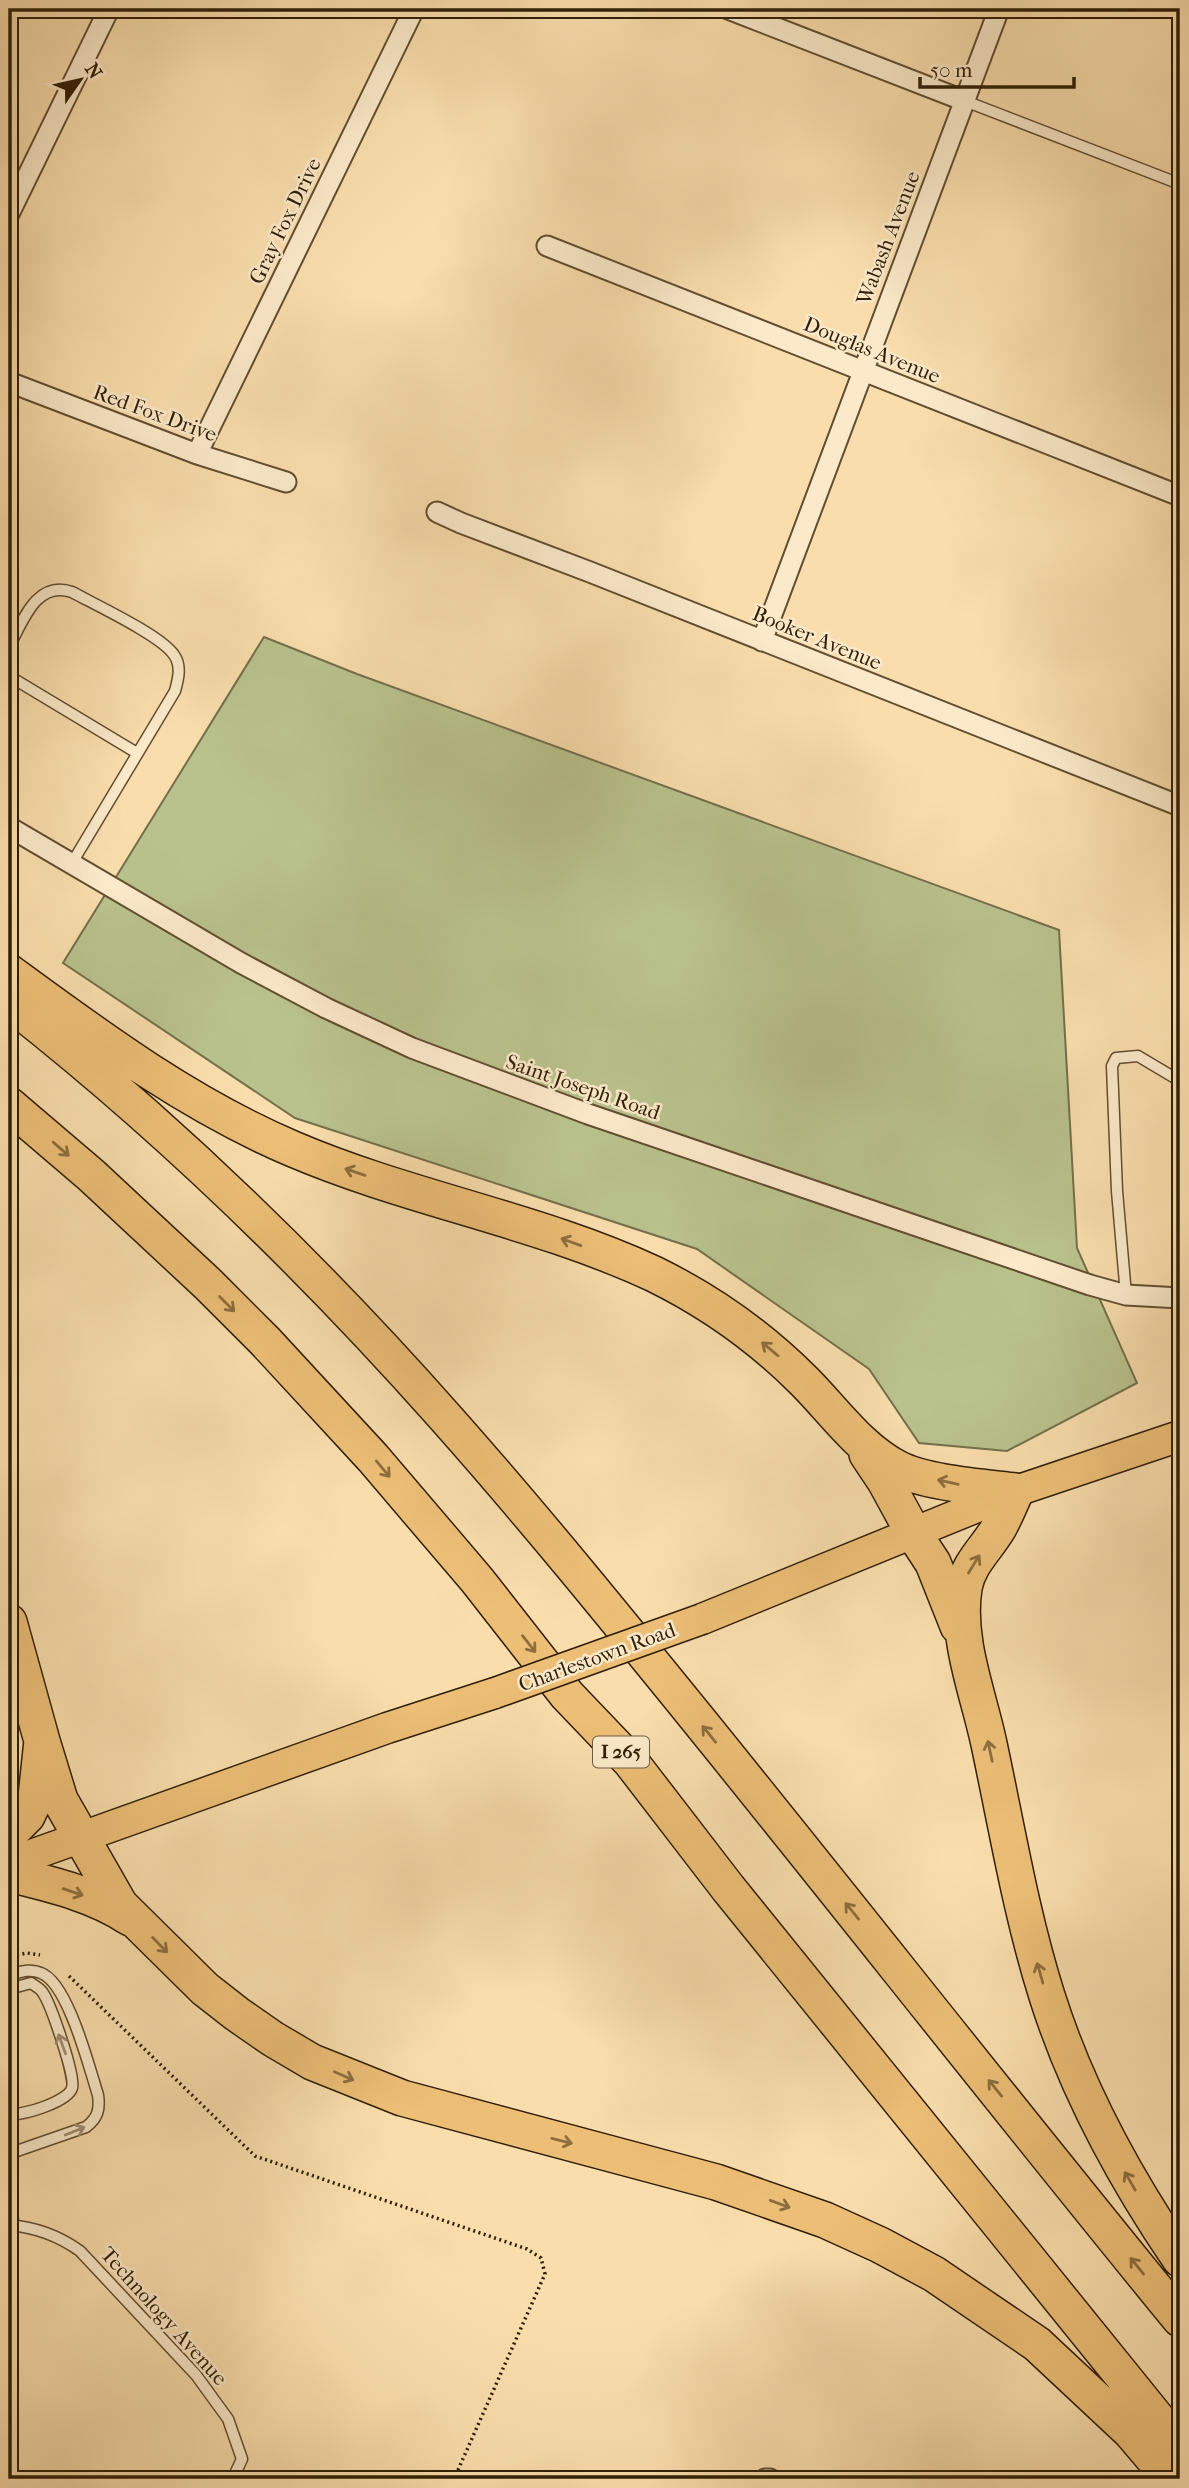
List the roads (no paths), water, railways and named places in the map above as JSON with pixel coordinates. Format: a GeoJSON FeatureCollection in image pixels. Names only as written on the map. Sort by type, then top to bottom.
{"type":"FeatureCollection","features":[{"type":"Feature","properties":{"kind":"highway"},"geometry":{"type":"LineString","coordinates":[[9,972],[136,1064],[187,1097],[241,1125],[294,1150],[349,1170],[609,1255],[655,1275],[697,1298],[772,1350],[875,1454],[900,1469],[962,1485],[1016,1491],[998,1529],[968,1571],[964,1590],[963,1643]]}},
{"type":"Feature","properties":{"kind":"highway"},"geometry":{"type":"LineString","coordinates":[[9,1002],[146,1118],[206,1173],[327,1290],[446,1418],[569,1561],[1180,2319]]}},
{"type":"Feature","properties":{"kind":"highway","name":"I 265"},"geometry":{"type":"LineString","coordinates":[[9,1105],[90,1175],[217,1294],[265,1341],[373,1458],[477,1580],[567,1695],[631,1762],[728,1888],[1180,2448]]}},
{"type":"Feature","properties":{"kind":"highway"},"geometry":{"type":"LineString","coordinates":[[856,1436],[886,1481],[933,1563],[963,1643],[980,1701],[1032,1942],[1047,1996],[1067,2051],[1090,2107],[1150,2216],[1180,2259]]}},
{"type":"Feature","properties":{"kind":"highway"},"geometry":{"type":"LineString","coordinates":[[9,1622],[60,1800],[80,1837],[120,1905],[132,1919],[205,1989],[237,2014],[293,2050],[334,2072],[402,2098],[759,2196],[825,2220],[880,2245],[934,2274],[1037,2344],[1130,2431],[1171,2479]]}},
{"type":"Feature","properties":{"kind":"highway"},"geometry":{"type":"LineString","coordinates":[[9,1834],[26,1816],[36,1797],[42,1741]]}},
{"type":"Feature","properties":{"kind":"highway"},"geometry":{"type":"LineString","coordinates":[[9,1874],[113,1906],[132,1919]]}},
{"type":"Feature","properties":{"kind":"main road","name":"Charlestown Road"},"geometry":{"type":"LineString","coordinates":[[9,1863],[702,1619],[1016,1491],[1180,1436]]}},
{"type":"Feature","properties":{"kind":"street"},"geometry":{"type":"LineString","coordinates":[[9,214],[110,9]]}},
{"type":"Feature","properties":{"kind":"street","name":"Gray Fox Drive"},"geometry":{"type":"LineString","coordinates":[[197,454],[414,9]]}},
{"type":"Feature","properties":{"kind":"street"},"geometry":{"type":"LineString","coordinates":[[728,9],[965,101]]}},
{"type":"Feature","properties":{"kind":"street","name":"Wabash Avenue"},"geometry":{"type":"LineString","coordinates":[[762,641],[999,9]]}},
{"type":"Feature","properties":{"kind":"street","name":"Douglas Avenue"},"geometry":{"type":"LineString","coordinates":[[547,246],[1180,496]]}},
{"type":"Feature","properties":{"kind":"street","name":"Red Fox Drive"},"geometry":{"type":"LineString","coordinates":[[9,382],[197,454],[286,482]]}},
{"type":"Feature","properties":{"kind":"street","name":"Booker Avenue"},"geometry":{"type":"LineString","coordinates":[[437,512],[1180,806]]}},
{"type":"Feature","properties":{"kind":"street","name":"Saint Joseph Road"},"geometry":{"type":"LineString","coordinates":[[9,827],[241,963],[315,1003],[455,1066],[1026,1263],[1126,1295],[1180,1298]]}},
{"type":"Feature","properties":{"kind":"street"},"geometry":{"type":"LineString","coordinates":[[765,2479],[770,2479]]}},
{"type":"Feature","properties":{"kind":"lane"},"geometry":{"type":"LineString","coordinates":[[965,101],[1180,184]]}},
{"type":"Feature","properties":{"kind":"lane"},"geometry":{"type":"LineString","coordinates":[[9,647],[34,604],[45,593],[59,588],[72,592],[151,636],[174,655],[179,673],[175,691],[72,863]]}},
{"type":"Feature","properties":{"kind":"lane"},"geometry":{"type":"LineString","coordinates":[[9,676],[137,753]]}},
{"type":"Feature","properties":{"kind":"lane"},"geometry":{"type":"LineString","coordinates":[[1126,1295],[1117,1191],[1112,1066],[1116,1058],[1138,1056],[1180,1081]]}},
{"type":"Feature","properties":{"kind":"lane"},"geometry":{"type":"LineString","coordinates":[[9,1975],[27,1970],[41,1972],[57,1985],[69,2008],[100,2108],[92,2122],[86,2126],[10,2152],[11,2225]]}},
{"type":"Feature","properties":{"kind":"lane"},"geometry":{"type":"LineString","coordinates":[[9,1989],[31,1983],[43,1992],[71,2070],[72,2088],[65,2098],[18,2115],[9,2113]]}},
{"type":"Feature","properties":{"kind":"lane","name":"Technology Avenue"},"geometry":{"type":"LineString","coordinates":[[11,2225],[26,2226],[79,2251],[196,2375],[228,2419],[242,2459],[234,2476]]}}]}
